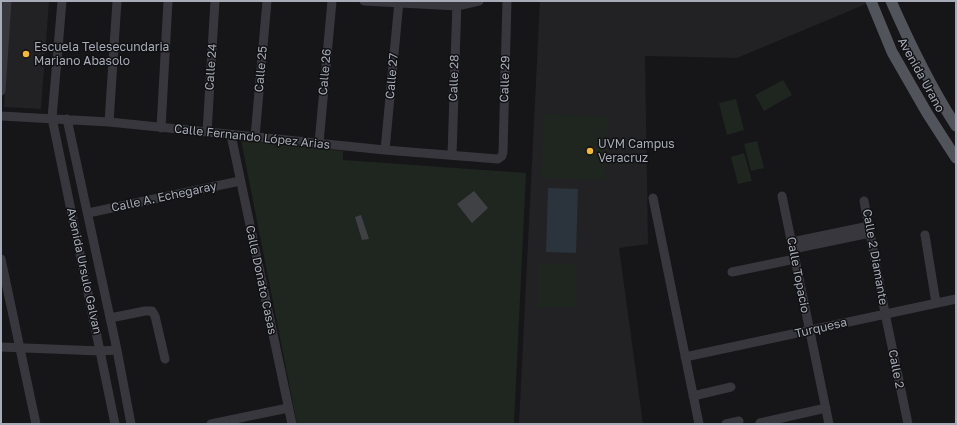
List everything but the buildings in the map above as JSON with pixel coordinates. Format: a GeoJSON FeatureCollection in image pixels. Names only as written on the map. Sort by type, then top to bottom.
{"type":"FeatureCollection","features":[{"type":"Feature","properties":{"kind":"main road","name":"Avenida Urano"},"geometry":{"type":"LineString","coordinates":[[871,1],[892,52],[927,113],[956,158]]}},
{"type":"Feature","properties":{"kind":"main road","name":"Avenida Urano"},"geometry":{"type":"LineString","coordinates":[[891,1],[913,50],[941,103],[956,126]]}},
{"type":"Feature","properties":{"kind":"street"},"geometry":{"type":"LineString","coordinates":[[1,91],[7,1]]}},
{"type":"Feature","properties":{"kind":"street","name":"Avenida Ursulo Galvan"},"geometry":{"type":"LineString","coordinates":[[62,1],[52,118],[115,424]]}},
{"type":"Feature","properties":{"kind":"street"},"geometry":{"type":"LineString","coordinates":[[109,122],[117,1]]}},
{"type":"Feature","properties":{"kind":"street"},"geometry":{"type":"LineString","coordinates":[[161,128],[168,1]]}},
{"type":"Feature","properties":{"kind":"street","name":"Calle 24"},"geometry":{"type":"LineString","coordinates":[[207,132],[215,1]]}},
{"type":"Feature","properties":{"kind":"street","name":"Calle 25"},"geometry":{"type":"LineString","coordinates":[[255,137],[267,1]]}},
{"type":"Feature","properties":{"kind":"street","name":"Calle 26"},"geometry":{"type":"LineString","coordinates":[[319,143],[332,1]]}},
{"type":"Feature","properties":{"kind":"street"},"geometry":{"type":"LineString","coordinates":[[364,1],[457,4],[479,1]]}},
{"type":"Feature","properties":{"kind":"street","name":"Calle 29"},"geometry":{"type":"LineString","coordinates":[[502,156],[507,1]]}},
{"type":"Feature","properties":{"kind":"street","name":"Calle 27"},"geometry":{"type":"LineString","coordinates":[[385,150],[398,2]]}},
{"type":"Feature","properties":{"kind":"street","name":"Calle 28"},"geometry":{"type":"LineString","coordinates":[[452,155],[457,4]]}},
{"type":"Feature","properties":{"kind":"street","name":"Calle Fernando López Arias"},"geometry":{"type":"LineString","coordinates":[[1,116],[109,122],[385,150],[498,159],[502,156]]}},
{"type":"Feature","properties":{"kind":"street","name":"Avenida Ursulo Galvan"},"geometry":{"type":"LineString","coordinates":[[67,119],[117,350],[131,424]]}},
{"type":"Feature","properties":{"kind":"street","name":"Calle Donato Casas"},"geometry":{"type":"LineString","coordinates":[[231,135],[292,424]]}},
{"type":"Feature","properties":{"kind":"street","name":"Calle A. Echegaray"},"geometry":{"type":"LineString","coordinates":[[88,212],[240,181]]}},
{"type":"Feature","properties":{"kind":"street","name":"Calle Topacio"},"geometry":{"type":"LineString","coordinates":[[782,196],[829,424]]}},
{"type":"Feature","properties":{"kind":"street"},"geometry":{"type":"LineString","coordinates":[[653,198],[699,424]]}},
{"type":"Feature","properties":{"kind":"street","name":"Calle 2 Diamante"},"geometry":{"type":"LineString","coordinates":[[864,201],[885,313]]}},
{"type":"Feature","properties":{"kind":"street"},"geometry":{"type":"LineString","coordinates":[[792,246],[870,230]]}},
{"type":"Feature","properties":{"kind":"street"},"geometry":{"type":"LineString","coordinates":[[925,235],[936,303]]}},
{"type":"Feature","properties":{"kind":"street"},"geometry":{"type":"LineString","coordinates":[[1,259],[36,424]]}},
{"type":"Feature","properties":{"kind":"street"},"geometry":{"type":"LineString","coordinates":[[732,272],[795,259]]}},
{"type":"Feature","properties":{"kind":"street","name":"Turquesa"},"geometry":{"type":"LineString","coordinates":[[685,357],[956,299]]}},
{"type":"Feature","properties":{"kind":"street"},"geometry":{"type":"LineString","coordinates":[[110,318],[152,311],[156,316],[165,359]]}},
{"type":"Feature","properties":{"kind":"street","name":"Calle 2"},"geometry":{"type":"LineString","coordinates":[[885,313],[908,424]]}},
{"type":"Feature","properties":{"kind":"street"},"geometry":{"type":"LineString","coordinates":[[1,347],[100,351],[117,350]]}},
{"type":"Feature","properties":{"kind":"street"},"geometry":{"type":"LineString","coordinates":[[693,396],[732,387]]}},
{"type":"Feature","properties":{"kind":"street"},"geometry":{"type":"LineString","coordinates":[[211,424],[288,408]]}},
{"type":"Feature","properties":{"kind":"street"},"geometry":{"type":"LineString","coordinates":[[760,423],[826,408]]}},
{"type":"Feature","properties":{"kind":"street"},"geometry":{"type":"LineString","coordinates":[[726,424],[740,421]]}},
{"type":"Feature","properties":{"kind":"shaded area","name":"Escuela Telesecundaria Mariano Abasolo"},"geometry":{"type":"Polygon","coordinates":[[[10,1],[49,1],[41,109],[4,107],[10,1]]]}},
{"type":"Feature","properties":{"kind":"shaded area","name":"UVM Campus Veracruz"},"geometry":{"type":"Polygon","coordinates":[[[540,1],[865,1],[866,4],[737,58],[645,56],[648,244],[619,248],[643,424],[519,424],[540,1]]]}},
{"type":"Feature","properties":{"kind":"shaded area"},"geometry":{"type":"Polygon","coordinates":[[[783,80],[792,95],[764,111],[755,95],[783,80]]]}},
{"type":"Feature","properties":{"kind":"shaded area"},"geometry":{"type":"Polygon","coordinates":[[[736,99],[744,130],[727,135],[719,103],[736,99]]]}},
{"type":"Feature","properties":{"kind":"shaded area"},"geometry":{"type":"Polygon","coordinates":[[[543,114],[608,117],[605,180],[541,178],[543,114]]]}},
{"type":"Feature","properties":{"kind":"shaded area"},"geometry":{"type":"Polygon","coordinates":[[[241,140],[343,151],[343,160],[526,173],[514,424],[297,424],[241,140]]]}},
{"type":"Feature","properties":{"kind":"shaded area"},"geometry":{"type":"Polygon","coordinates":[[[757,141],[764,168],[751,171],[744,144],[757,141]]]}},
{"type":"Feature","properties":{"kind":"shaded area"},"geometry":{"type":"Polygon","coordinates":[[[744,153],[752,181],[738,184],[731,157],[744,153]]]}},
{"type":"Feature","properties":{"kind":"shaded area"},"geometry":{"type":"Polygon","coordinates":[[[548,188],[578,189],[576,253],[546,252],[548,188]]]}},
{"type":"Feature","properties":{"kind":"shaded area"},"geometry":{"type":"Polygon","coordinates":[[[538,264],[577,264],[577,307],[538,307],[538,264]]]}},
{"type":"Feature","properties":{"kind":"place","name":"Escuela Telesecundaria Mariano Abasolo"},"geometry":{"type":"Point","coordinates":[26,54]}},
{"type":"Feature","properties":{"kind":"place","name":"UVM Campus Veracruz"},"geometry":{"type":"Point","coordinates":[590,151]}}]}
